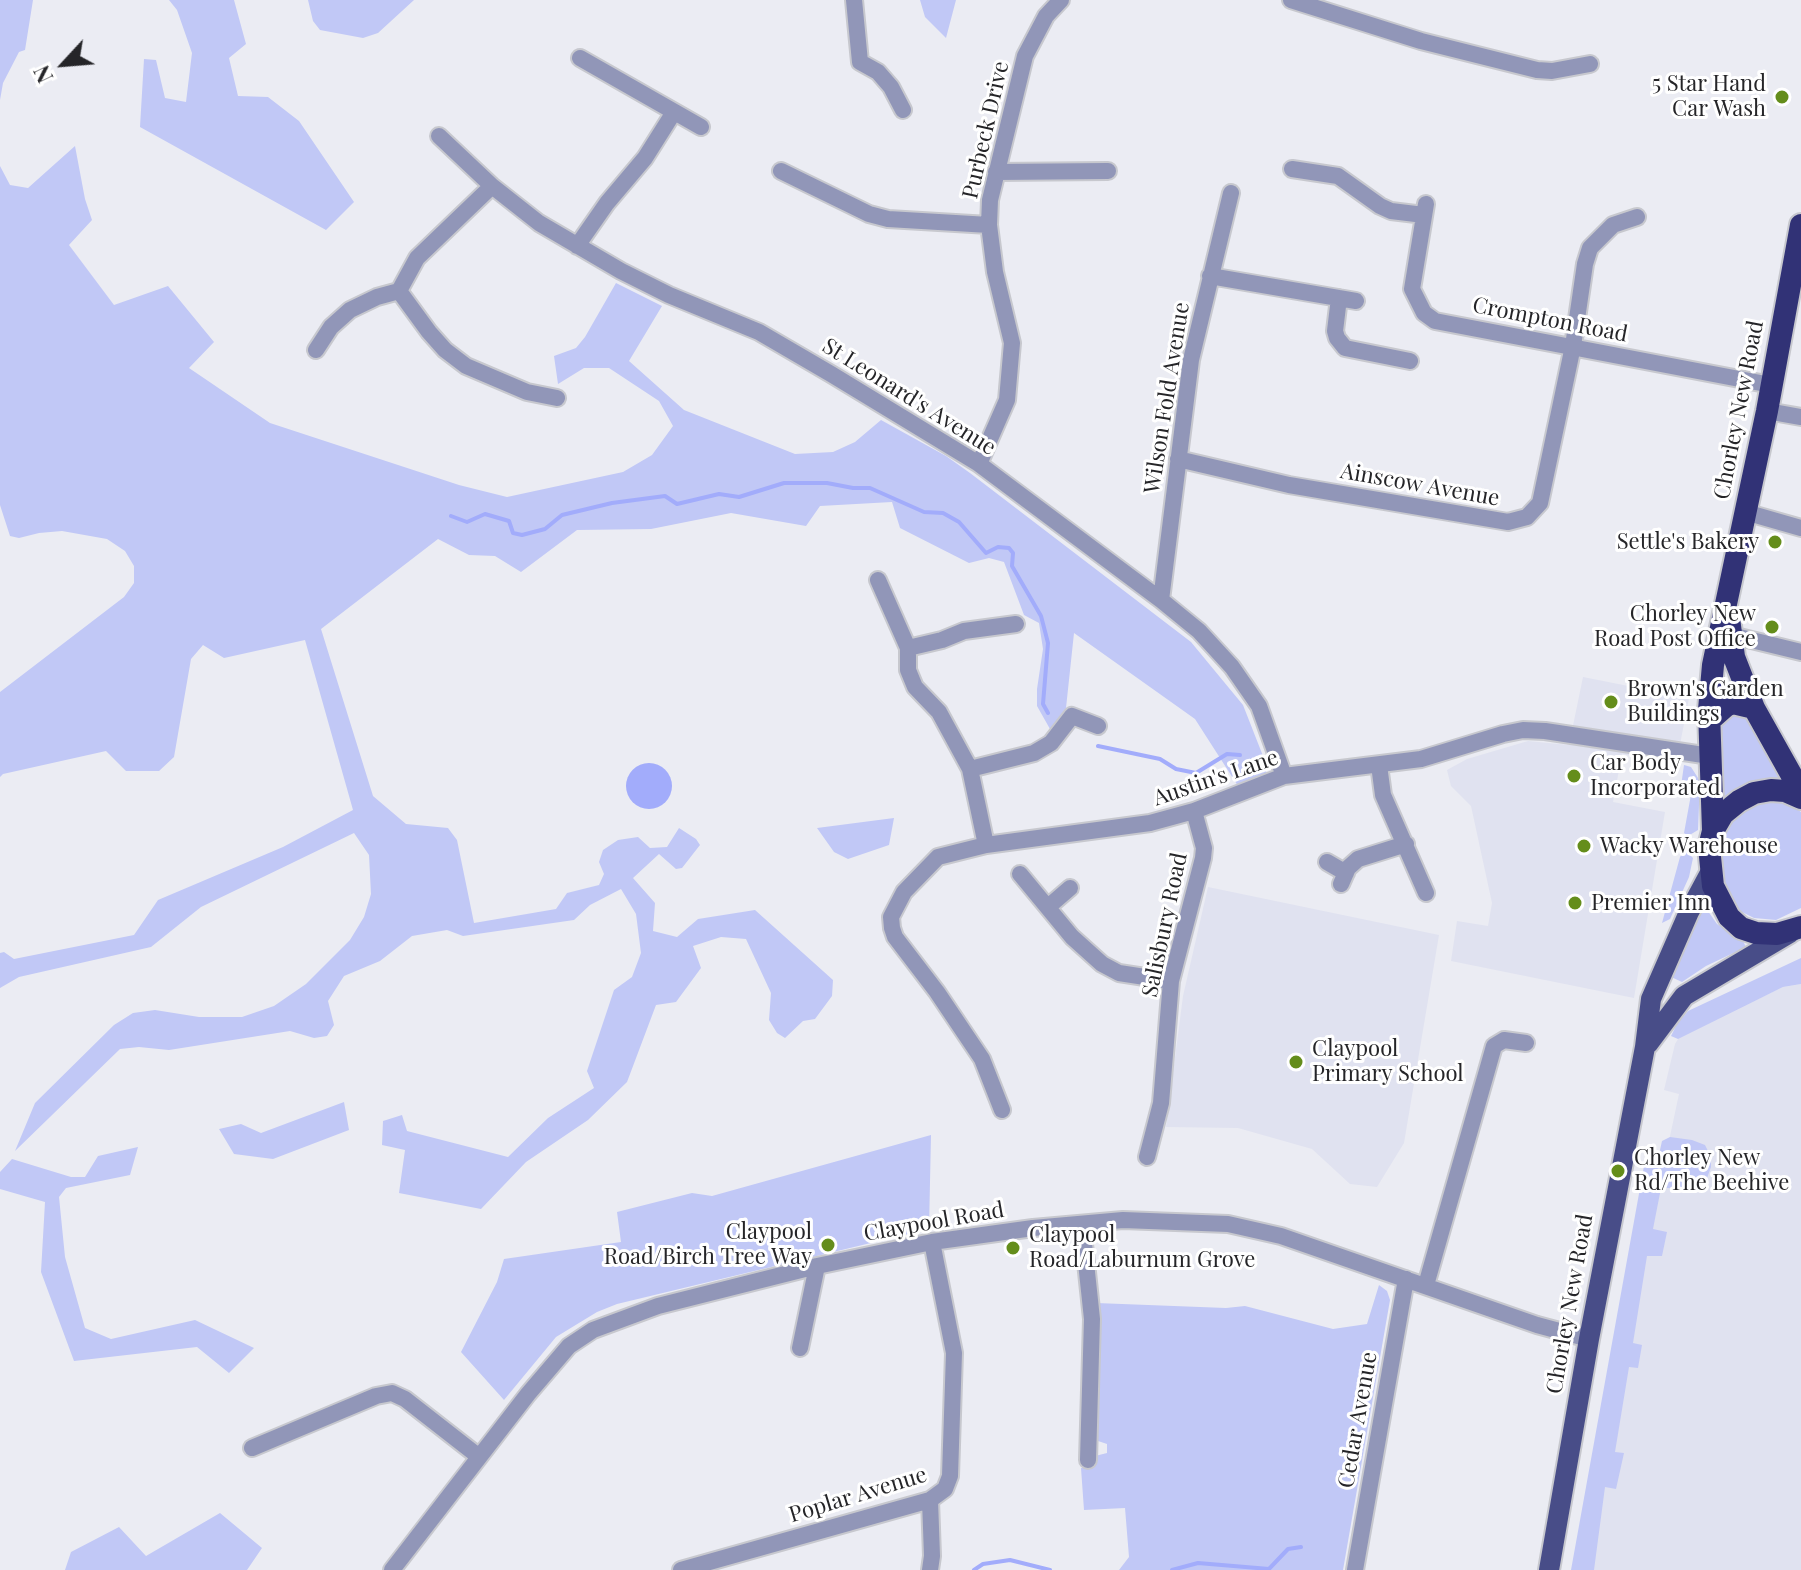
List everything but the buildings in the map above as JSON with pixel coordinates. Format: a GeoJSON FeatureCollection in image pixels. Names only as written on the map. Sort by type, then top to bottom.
{"type":"FeatureCollection","features":[{"type":"Feature","properties":{"kind":"highway","name":"Chorley New Road"},"geometry":{"type":"LineString","coordinates":[[1711,871],[1709,847],[1713,831],[1709,721],[1713,665],[1767,411],[1801,225]]}},
{"type":"Feature","properties":{"kind":"highway","name":"Chorley New Road"},"geometry":{"type":"LineString","coordinates":[[1728,605],[1731,635],[1743,680],[1754,708],[1801,795]]}},
{"type":"Feature","properties":{"kind":"highway"},"geometry":{"type":"LineString","coordinates":[[1743,680],[1762,702],[1801,765]]}},
{"type":"Feature","properties":{"kind":"highway"},"geometry":{"type":"LineString","coordinates":[[1709,721],[1733,703],[1754,708]]}},
{"type":"Feature","properties":{"kind":"highway"},"geometry":{"type":"LineString","coordinates":[[1713,831],[1723,814],[1754,793],[1771,790],[1801,795]]}},
{"type":"Feature","properties":{"kind":"highway"},"geometry":{"type":"LineString","coordinates":[[1711,871],[1719,902],[1741,928],[1756,933],[1777,934],[1799,928]]}},
{"type":"Feature","properties":{"kind":"main road","name":"Chorley New Road"},"geometry":{"type":"LineString","coordinates":[[1549,1570],[1645,1047],[1651,999],[1689,912],[1711,871]]}},
{"type":"Feature","properties":{"kind":"main road","name":"Chorley New Road"},"geometry":{"type":"LineString","coordinates":[[1645,1047],[1684,996],[1799,928]]}},
{"type":"Feature","properties":{"kind":"street"},"geometry":{"type":"LineString","coordinates":[[854,0],[860,62],[878,72],[891,87],[903,110]]}},
{"type":"Feature","properties":{"kind":"street","name":"Purbeck Drive"},"geometry":{"type":"LineString","coordinates":[[979,464],[1007,400],[1012,343],[995,272],[989,225],[990,200],[1025,56],[1046,16],[1061,0]]}},
{"type":"Feature","properties":{"kind":"street"},"geometry":{"type":"LineString","coordinates":[[1291,0],[1421,41],[1537,70],[1552,71],[1580,60]]}},
{"type":"Feature","properties":{"kind":"street"},"geometry":{"type":"LineString","coordinates":[[580,58],[701,127]]}},
{"type":"Feature","properties":{"kind":"street"},"geometry":{"type":"LineString","coordinates":[[577,246],[600,212],[645,158],[674,112]]}},
{"type":"Feature","properties":{"kind":"street","name":"St Leonard's Avenue"},"geometry":{"type":"LineString","coordinates":[[439,136],[492,186],[539,223],[669,295],[759,332],[979,464],[1161,600],[1199,631],[1241,680],[1259,706],[1284,776]]}},
{"type":"Feature","properties":{"kind":"street","name":"Crompton Road"},"geometry":{"type":"LineString","coordinates":[[1292,169],[1317,164],[1391,211],[1425,210],[1412,289],[1424,313],[1435,321],[1771,385]]}},
{"type":"Feature","properties":{"kind":"street"},"geometry":{"type":"LineString","coordinates":[[996,172],[1101,168]]}},
{"type":"Feature","properties":{"kind":"street"},"geometry":{"type":"LineString","coordinates":[[781,171],[869,214],[888,219],[989,225]]}},
{"type":"Feature","properties":{"kind":"street"},"geometry":{"type":"LineString","coordinates":[[315,352],[331,327],[350,310],[399,291],[417,258],[492,186]]}},
{"type":"Feature","properties":{"kind":"street","name":"Wilson Fold Avenue"},"geometry":{"type":"LineString","coordinates":[[1161,600],[1191,360],[1210,276],[1232,201]]}},
{"type":"Feature","properties":{"kind":"street","name":"Ainscow Avenue"},"geometry":{"type":"LineString","coordinates":[[1178,459],[1289,485],[1508,522],[1518,521],[1535,511],[1540,503],[1590,248],[1613,225],[1637,217]]}},
{"type":"Feature","properties":{"kind":"street"},"geometry":{"type":"LineString","coordinates":[[1210,276],[1347,299],[1335,331],[1340,343],[1351,351],[1383,362],[1410,361]]}},
{"type":"Feature","properties":{"kind":"street"},"geometry":{"type":"LineString","coordinates":[[399,291],[445,350],[466,366],[527,392],[562,398]]}},
{"type":"Feature","properties":{"kind":"street"},"geometry":{"type":"LineString","coordinates":[[1767,411],[1801,417]]}},
{"type":"Feature","properties":{"kind":"street"},"geometry":{"type":"LineString","coordinates":[[1745,512],[1801,528]]}},
{"type":"Feature","properties":{"kind":"street"},"geometry":{"type":"LineString","coordinates":[[878,580],[881,603],[908,648],[908,670],[915,687],[939,712],[970,769],[986,845]]}},
{"type":"Feature","properties":{"kind":"street"},"geometry":{"type":"LineString","coordinates":[[908,648],[964,631],[1016,624]]}},
{"type":"Feature","properties":{"kind":"street"},"geometry":{"type":"LineString","coordinates":[[1731,635],[1801,652]]}},
{"type":"Feature","properties":{"kind":"street"},"geometry":{"type":"LineString","coordinates":[[970,769],[1034,753],[1051,743],[1072,716],[1098,726]]}},
{"type":"Feature","properties":{"kind":"street","name":"Austin's Lane"},"geometry":{"type":"LineString","coordinates":[[1002,1110],[982,1059],[895,937],[891,917],[904,892],[938,857],[986,845],[1150,823],[1194,811],[1284,776],[1421,759],[1523,730],[1710,756]]}},
{"type":"Feature","properties":{"kind":"street"},"geometry":{"type":"LineString","coordinates":[[1379,765],[1383,795],[1426,893]]}},
{"type":"Feature","properties":{"kind":"street","name":"Salisbury Road"},"geometry":{"type":"LineString","coordinates":[[1145,1148],[1161,1103],[1171,981],[1203,858],[1204,848],[1194,811]]}},
{"type":"Feature","properties":{"kind":"street"},"geometry":{"type":"LineString","coordinates":[[1327,862],[1344,878],[1358,859],[1406,844]]}},
{"type":"Feature","properties":{"kind":"street"},"geometry":{"type":"LineString","coordinates":[[1020,874],[1088,954],[1102,964],[1119,973],[1171,981]]}},
{"type":"Feature","properties":{"kind":"street"},"geometry":{"type":"LineString","coordinates":[[1048,907],[1070,888]]}},
{"type":"Feature","properties":{"kind":"street"},"geometry":{"type":"LineString","coordinates":[[1426,1285],[1494,1046],[1504,1040],[1526,1043]]}},
{"type":"Feature","properties":{"kind":"street","name":"Claypool Road"},"geometry":{"type":"LineString","coordinates":[[392,1570],[478,1456],[555,1362],[569,1346],[593,1330],[658,1306],[817,1266],[932,1242],[1123,1220],[1214,1223],[1251,1228],[1537,1325],[1589,1339]]}},
{"type":"Feature","properties":{"kind":"street"},"geometry":{"type":"LineString","coordinates":[[1082,1225],[1092,1319],[1093,1452]]}},
{"type":"Feature","properties":{"kind":"street","name":"Poplar Avenue"},"geometry":{"type":"LineString","coordinates":[[681,1570],[930,1500],[945,1489],[950,1476],[954,1353],[932,1242]]}},
{"type":"Feature","properties":{"kind":"street"},"geometry":{"type":"LineString","coordinates":[[800,1348],[817,1266]]}},
{"type":"Feature","properties":{"kind":"street","name":"Cedar Avenue"},"geometry":{"type":"LineString","coordinates":[[1355,1570],[1406,1279]]}},
{"type":"Feature","properties":{"kind":"street"},"geometry":{"type":"LineString","coordinates":[[252,1448],[376,1396],[392,1393],[405,1399],[478,1456]]}},
{"type":"Feature","properties":{"kind":"street"},"geometry":{"type":"LineString","coordinates":[[930,1500],[930,1570]]}},
{"type":"Feature","properties":{"kind":"shaded area"},"geometry":{"type":"Polygon","coordinates":[[[0,0],[33,0],[25,50],[19,52],[3,83],[0,100],[0,0]]]}},
{"type":"Feature","properties":{"kind":"shaded area"},"geometry":{"type":"Polygon","coordinates":[[[169,0],[234,0],[246,44],[229,58],[238,96],[268,97],[299,121],[354,202],[326,230],[140,127],[144,59],[156,60],[165,98],[186,102],[192,53],[177,10],[169,0]]]}},
{"type":"Feature","properties":{"kind":"shaded area"},"geometry":{"type":"Polygon","coordinates":[[[308,0],[414,0],[378,33],[363,38],[320,30],[313,21],[308,0]]]}},
{"type":"Feature","properties":{"kind":"shaded area"},"geometry":{"type":"Polygon","coordinates":[[[920,0],[956,0],[946,38],[925,17],[920,0]]]}},
{"type":"Feature","properties":{"kind":"shaded area"},"geometry":{"type":"Polygon","coordinates":[[[75,146],[92,220],[69,245],[114,305],[168,286],[214,342],[189,368],[270,423],[459,485],[507,497],[623,472],[652,455],[673,426],[659,401],[609,368],[584,368],[558,384],[554,356],[576,348],[616,283],[662,306],[629,361],[684,410],[795,454],[833,452],[855,442],[881,420],[970,473],[1191,642],[1243,705],[1263,756],[1267,776],[1238,786],[1195,719],[1074,633],[1066,708],[1050,729],[1037,706],[1043,649],[1039,623],[1024,615],[1004,562],[989,558],[969,563],[900,528],[892,502],[820,506],[806,526],[731,513],[651,529],[577,530],[521,572],[495,556],[469,555],[438,539],[321,629],[373,796],[406,824],[448,828],[457,840],[474,923],[556,909],[567,893],[599,885],[604,874],[599,862],[603,850],[618,840],[638,837],[650,848],[667,847],[679,828],[700,845],[682,868],[676,869],[659,854],[633,878],[655,903],[653,931],[677,937],[698,919],[755,910],[833,980],[832,996],[815,1019],[803,1021],[785,1038],[777,1033],[769,1020],[771,993],[746,939],[721,937],[693,946],[701,968],[676,1002],[656,1005],[627,1082],[588,1120],[526,1162],[481,1209],[399,1193],[405,1150],[382,1145],[383,1121],[402,1115],[407,1131],[508,1157],[548,1118],[594,1088],[587,1071],[614,990],[632,977],[641,953],[636,914],[621,889],[590,905],[574,920],[463,936],[447,930],[412,936],[380,961],[344,976],[328,1001],[334,1025],[327,1036],[314,1038],[290,1031],[169,1050],[120,1049],[15,1151],[35,1103],[114,1025],[133,1013],[155,1010],[199,1017],[242,1017],[274,1006],[306,984],[350,940],[364,917],[371,894],[369,855],[354,833],[201,907],[151,947],[19,977],[0,988],[0,953],[4,952],[14,959],[134,935],[158,900],[283,847],[353,810],[305,640],[224,658],[203,645],[191,659],[174,757],[159,771],[126,771],[106,751],[0,777],[0,692],[124,597],[134,583],[134,566],[125,551],[107,539],[62,531],[19,538],[10,536],[0,505],[0,166],[10,185],[28,188],[75,146]]]}},
{"type":"Feature","properties":{"kind":"shaded area"},"geometry":{"type":"Polygon","coordinates":[[[1583,677],[1689,698],[1676,765],[1622,754],[1613,802],[1665,812],[1634,998],[1451,961],[1457,921],[1488,926],[1492,903],[1471,806],[1451,786],[1447,770],[1467,759],[1528,741],[1569,745],[1583,677]]]}},
{"type":"Feature","properties":{"kind":"shaded area"},"geometry":{"type":"Polygon","coordinates":[[[1734,712],[1751,717],[1789,787],[1719,805],[1720,720],[1734,712]]]}},
{"type":"Feature","properties":{"kind":"shaded area"},"geometry":{"type":"Polygon","coordinates":[[[1684,765],[1691,767],[1700,781],[1698,830],[1688,836],[1684,833],[1692,789],[1681,786],[1684,765]]]}},
{"type":"Feature","properties":{"kind":"shaded area"},"geometry":{"type":"Polygon","coordinates":[[[1761,799],[1785,800],[1801,812],[1801,908],[1776,920],[1754,918],[1742,912],[1733,903],[1722,876],[1723,840],[1729,825],[1737,813],[1761,799]]]}},
{"type":"Feature","properties":{"kind":"shaded area"},"geometry":{"type":"Polygon","coordinates":[[[894,818],[889,845],[848,859],[834,852],[817,828],[894,818]]]}},
{"type":"Feature","properties":{"kind":"shaded area"},"geometry":{"type":"Polygon","coordinates":[[[1685,850],[1693,858],[1689,877],[1670,919],[1662,923],[1680,857],[1685,850]]]}},
{"type":"Feature","properties":{"kind":"shaded area","name":"Claypool Primary School"},"geometry":{"type":"Polygon","coordinates":[[[1208,887],[1439,935],[1404,1143],[1377,1187],[1350,1184],[1312,1149],[1238,1128],[1166,1127],[1183,996],[1208,887]]]}},
{"type":"Feature","properties":{"kind":"shaded area"},"geometry":{"type":"Polygon","coordinates":[[[1703,904],[1717,924],[1743,941],[1746,947],[1706,966],[1682,982],[1669,976],[1703,904]]]}},
{"type":"Feature","properties":{"kind":"shaded area"},"geometry":{"type":"Polygon","coordinates":[[[1801,958],[1801,984],[1783,987],[1678,1039],[1671,1036],[1688,1011],[1801,958]]]}},
{"type":"Feature","properties":{"kind":"shaded area"},"geometry":{"type":"Polygon","coordinates":[[[1801,984],[1801,1570],[1574,1570],[1650,1167],[1663,1169],[1679,1094],[1664,1090],[1675,1044],[1680,1036],[1783,987],[1801,984]]]}},
{"type":"Feature","properties":{"kind":"shaded area"},"geometry":{"type":"Polygon","coordinates":[[[344,1102],[349,1130],[273,1159],[234,1154],[219,1129],[241,1124],[261,1133],[344,1102]]]}},
{"type":"Feature","properties":{"kind":"shaded area"},"geometry":{"type":"Polygon","coordinates":[[[931,1135],[929,1229],[617,1304],[597,1312],[556,1337],[504,1400],[461,1352],[497,1282],[504,1259],[621,1242],[617,1212],[692,1193],[712,1196],[931,1135]]]}},
{"type":"Feature","properties":{"kind":"shaded area"},"geometry":{"type":"Polygon","coordinates":[[[1670,1137],[1705,1145],[1711,1157],[1711,1167],[1707,1178],[1694,1188],[1661,1188],[1653,1229],[1667,1232],[1662,1256],[1647,1256],[1633,1343],[1642,1345],[1638,1368],[1629,1367],[1615,1452],[1624,1453],[1616,1489],[1605,1487],[1594,1570],[1571,1570],[1644,1166],[1656,1168],[1662,1141],[1670,1137]]]}},
{"type":"Feature","properties":{"kind":"shaded area"},"geometry":{"type":"Polygon","coordinates":[[[138,1147],[130,1175],[66,1188],[59,1197],[65,1257],[85,1328],[111,1339],[195,1320],[254,1348],[229,1373],[197,1347],[74,1361],[41,1272],[45,1202],[0,1189],[0,1172],[12,1159],[71,1177],[85,1177],[98,1156],[138,1147]]]}},
{"type":"Feature","properties":{"kind":"shaded area"},"geometry":{"type":"Polygon","coordinates":[[[1379,1285],[1387,1291],[1390,1300],[1343,1570],[1119,1570],[1129,1557],[1125,1508],[1084,1510],[1081,1468],[1095,1467],[1095,1456],[1107,1453],[1107,1444],[1095,1440],[1096,1303],[1245,1306],[1333,1329],[1367,1324],[1379,1285]]]}},
{"type":"Feature","properties":{"kind":"shaded area"},"geometry":{"type":"Polygon","coordinates":[[[220,1513],[262,1548],[247,1570],[65,1570],[71,1552],[119,1527],[146,1556],[220,1513]]]}},
{"type":"Feature","properties":{"kind":"water"},"geometry":{"type":"Polygon","coordinates":[[[649,763],[665,770],[672,786],[665,802],[649,809],[633,802],[626,786],[633,770],[649,763]]]}},
{"type":"Feature","properties":{"kind":"waterway"},"geometry":{"type":"LineString","coordinates":[[451,516],[467,522],[485,514],[509,521],[513,533],[522,535],[545,529],[562,515],[612,503],[665,496],[677,504],[719,494],[739,497],[784,483],[827,483],[870,488],[924,512],[943,513],[959,522],[986,553],[998,547],[1009,548],[1013,553],[1012,566],[1041,616],[1048,643],[1043,704],[1048,713]]}},
{"type":"Feature","properties":{"kind":"waterway"},"geometry":{"type":"LineString","coordinates":[[1098,746],[1160,759],[1176,769],[1196,773],[1227,754],[1240,755]]}},
{"type":"Feature","properties":{"kind":"waterway"},"geometry":{"type":"LineString","coordinates":[[1172,1570],[1198,1563],[1269,1569],[1288,1549],[1301,1547]]}},
{"type":"Feature","properties":{"kind":"waterway"},"geometry":{"type":"LineString","coordinates":[[974,1570],[983,1564],[1010,1560],[1050,1570]]}},
{"type":"Feature","properties":{"kind":"place","name":"5 Star Hand Car Wash"},"geometry":{"type":"Point","coordinates":[1782,97]}},
{"type":"Feature","properties":{"kind":"place","name":"Settle's Bakery"},"geometry":{"type":"Point","coordinates":[1775,542]}},
{"type":"Feature","properties":{"kind":"place","name":"Chorley New Road Post Office"},"geometry":{"type":"Point","coordinates":[1772,627]}},
{"type":"Feature","properties":{"kind":"place","name":"Brown's Garden Buildings"},"geometry":{"type":"Point","coordinates":[1611,702]}},
{"type":"Feature","properties":{"kind":"place","name":"Car Body Incorporated"},"geometry":{"type":"Point","coordinates":[1574,776]}},
{"type":"Feature","properties":{"kind":"place","name":"Wacky Warehouse"},"geometry":{"type":"Point","coordinates":[1584,846]}},
{"type":"Feature","properties":{"kind":"place","name":"Premier Inn"},"geometry":{"type":"Point","coordinates":[1575,903]}},
{"type":"Feature","properties":{"kind":"place","name":"Claypool Primary School"},"geometry":{"type":"Point","coordinates":[1296,1062]}},
{"type":"Feature","properties":{"kind":"place","name":"Chorley New Rd/The Beehive"},"geometry":{"type":"Point","coordinates":[1618,1171]}},
{"type":"Feature","properties":{"kind":"place","name":"Claypool Road/Birch Tree Way"},"geometry":{"type":"Point","coordinates":[828,1245]}},
{"type":"Feature","properties":{"kind":"place","name":"Claypool Road/Laburnum Grove"},"geometry":{"type":"Point","coordinates":[1013,1248]}}]}
